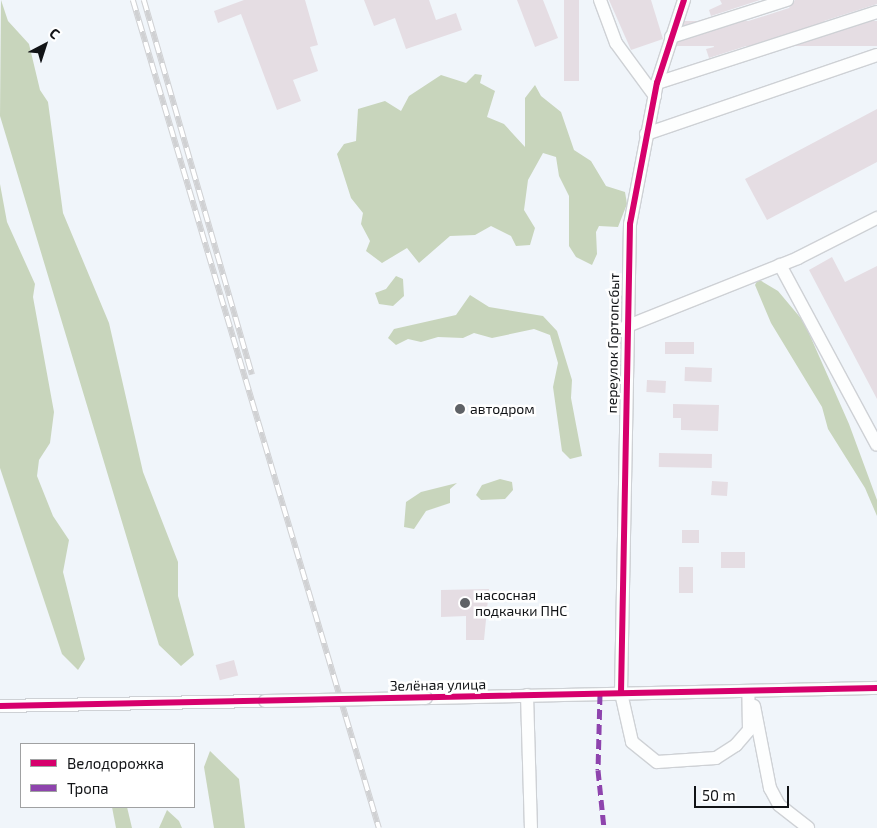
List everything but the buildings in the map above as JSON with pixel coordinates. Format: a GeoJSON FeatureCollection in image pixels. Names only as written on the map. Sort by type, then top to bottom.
{"type":"FeatureCollection","features":[{"type":"Feature","properties":{"kind":"street"},"geometry":{"type":"LineString","coordinates":[[600,0],[616,43],[656,90],[877,12]]}},
{"type":"Feature","properties":{"kind":"street","name":"переулок Гортопсбыт"},"geometry":{"type":"LineString","coordinates":[[684,0],[656,90],[630,224],[625,327],[620,693],[632,742],[657,762],[716,758],[736,745],[749,730],[748,691]]}},
{"type":"Feature","properties":{"kind":"street"},"geometry":{"type":"LineString","coordinates":[[672,37],[787,0]]}},
{"type":"Feature","properties":{"kind":"street"},"geometry":{"type":"LineString","coordinates":[[646,134],[877,56]]}},
{"type":"Feature","properties":{"kind":"street"},"geometry":{"type":"LineString","coordinates":[[625,327],[780,265],[877,218]]}},
{"type":"Feature","properties":{"kind":"street"},"geometry":{"type":"LineString","coordinates":[[780,265],[877,445]]}},
{"type":"Feature","properties":{"kind":"street","name":"Зелёная улица"},"geometry":{"type":"LineString","coordinates":[[0,706],[877,688]]}},
{"type":"Feature","properties":{"kind":"street"},"geometry":{"type":"LineString","coordinates":[[748,691],[757,713],[762,762],[770,788],[779,805],[808,828]]}},
{"type":"Feature","properties":{"kind":"street"},"geometry":{"type":"LineString","coordinates":[[528,695],[531,828]]}},
{"type":"Feature","properties":{"kind":"green space"},"geometry":{"type":"Polygon","coordinates":[[[1,0],[8,21],[29,44],[40,90],[48,102],[63,213],[109,323],[143,472],[178,562],[178,596],[194,655],[181,666],[159,645],[0,116],[1,0]]]}},
{"type":"Feature","properties":{"kind":"green space"},"geometry":{"type":"Polygon","coordinates":[[[475,74],[482,75],[480,83],[495,91],[487,117],[504,124],[525,147],[525,98],[535,85],[541,96],[561,112],[574,150],[591,161],[606,186],[625,192],[627,204],[618,227],[599,226],[596,232],[597,254],[592,265],[576,257],[569,246],[569,196],[559,176],[556,157],[543,153],[528,180],[524,210],[535,228],[530,245],[516,246],[511,236],[491,226],[475,235],[450,236],[419,263],[407,248],[382,263],[366,251],[370,241],[361,224],[363,213],[351,198],[337,154],[344,144],[356,141],[358,109],[385,101],[401,111],[409,96],[441,75],[466,83],[475,74]]]}},
{"type":"Feature","properties":{"kind":"green space"},"geometry":{"type":"Polygon","coordinates":[[[0,184],[7,222],[35,284],[33,297],[54,412],[50,443],[39,460],[37,476],[53,516],[69,540],[63,572],[85,659],[78,670],[62,654],[0,468],[0,184]]]}},
{"type":"Feature","properties":{"kind":"green space"},"geometry":{"type":"Polygon","coordinates":[[[396,276],[403,279],[404,296],[393,306],[379,304],[375,293],[386,289],[396,276]]]}},
{"type":"Feature","properties":{"kind":"green space"},"geometry":{"type":"Polygon","coordinates":[[[758,279],[778,291],[804,322],[849,424],[877,500],[877,516],[865,488],[828,429],[822,407],[771,323],[755,285],[758,279]]]}},
{"type":"Feature","properties":{"kind":"green space"},"geometry":{"type":"Polygon","coordinates":[[[470,295],[489,307],[543,316],[557,331],[572,380],[571,398],[582,456],[570,459],[562,451],[553,387],[558,363],[550,335],[534,329],[492,338],[474,333],[463,338],[438,337],[421,342],[408,339],[396,345],[388,338],[394,329],[456,315],[470,295]]]}},
{"type":"Feature","properties":{"kind":"green space"},"geometry":{"type":"Polygon","coordinates":[[[500,479],[512,482],[513,490],[505,499],[481,500],[476,495],[482,485],[500,479]]]}},
{"type":"Feature","properties":{"kind":"green space"},"geometry":{"type":"Polygon","coordinates":[[[457,483],[450,489],[450,503],[426,511],[414,529],[404,527],[406,502],[421,492],[457,483]]]}},
{"type":"Feature","properties":{"kind":"green space"},"geometry":{"type":"Polygon","coordinates":[[[210,751],[239,779],[245,828],[214,828],[204,767],[210,751]]]}},
{"type":"Feature","properties":{"kind":"green space"},"geometry":{"type":"Polygon","coordinates":[[[112,808],[127,808],[132,828],[116,828],[112,808]]]}},
{"type":"Feature","properties":{"kind":"green space"},"geometry":{"type":"Polygon","coordinates":[[[167,810],[179,821],[182,828],[159,828],[167,810]]]}},
{"type":"Feature","properties":{"kind":"railway"},"geometry":{"type":"LineString","coordinates":[[133,0],[379,828]]}},
{"type":"Feature","properties":{"kind":"railway"},"geometry":{"type":"LineString","coordinates":[[144,0],[252,375]]}},
{"type":"Feature","properties":{"kind":"marked path"},"geometry":{"type":"LineString","coordinates":[[600,694],[598,770],[604,828]]}},
{"type":"Feature","properties":{"kind":"cycle path"},"geometry":{"type":"LineString","coordinates":[[621,693],[630,224],[657,83],[684,0]]}},
{"type":"Feature","properties":{"kind":"cycle path"},"geometry":{"type":"LineString","coordinates":[[0,706],[877,688]]}},
{"type":"Feature","properties":{"kind":"place","name":"автодром"},"geometry":{"type":"Point","coordinates":[460,409]}},
{"type":"Feature","properties":{"kind":"place","name":"насосная подкачки ПНС"},"geometry":{"type":"Point","coordinates":[465,603]}}]}
